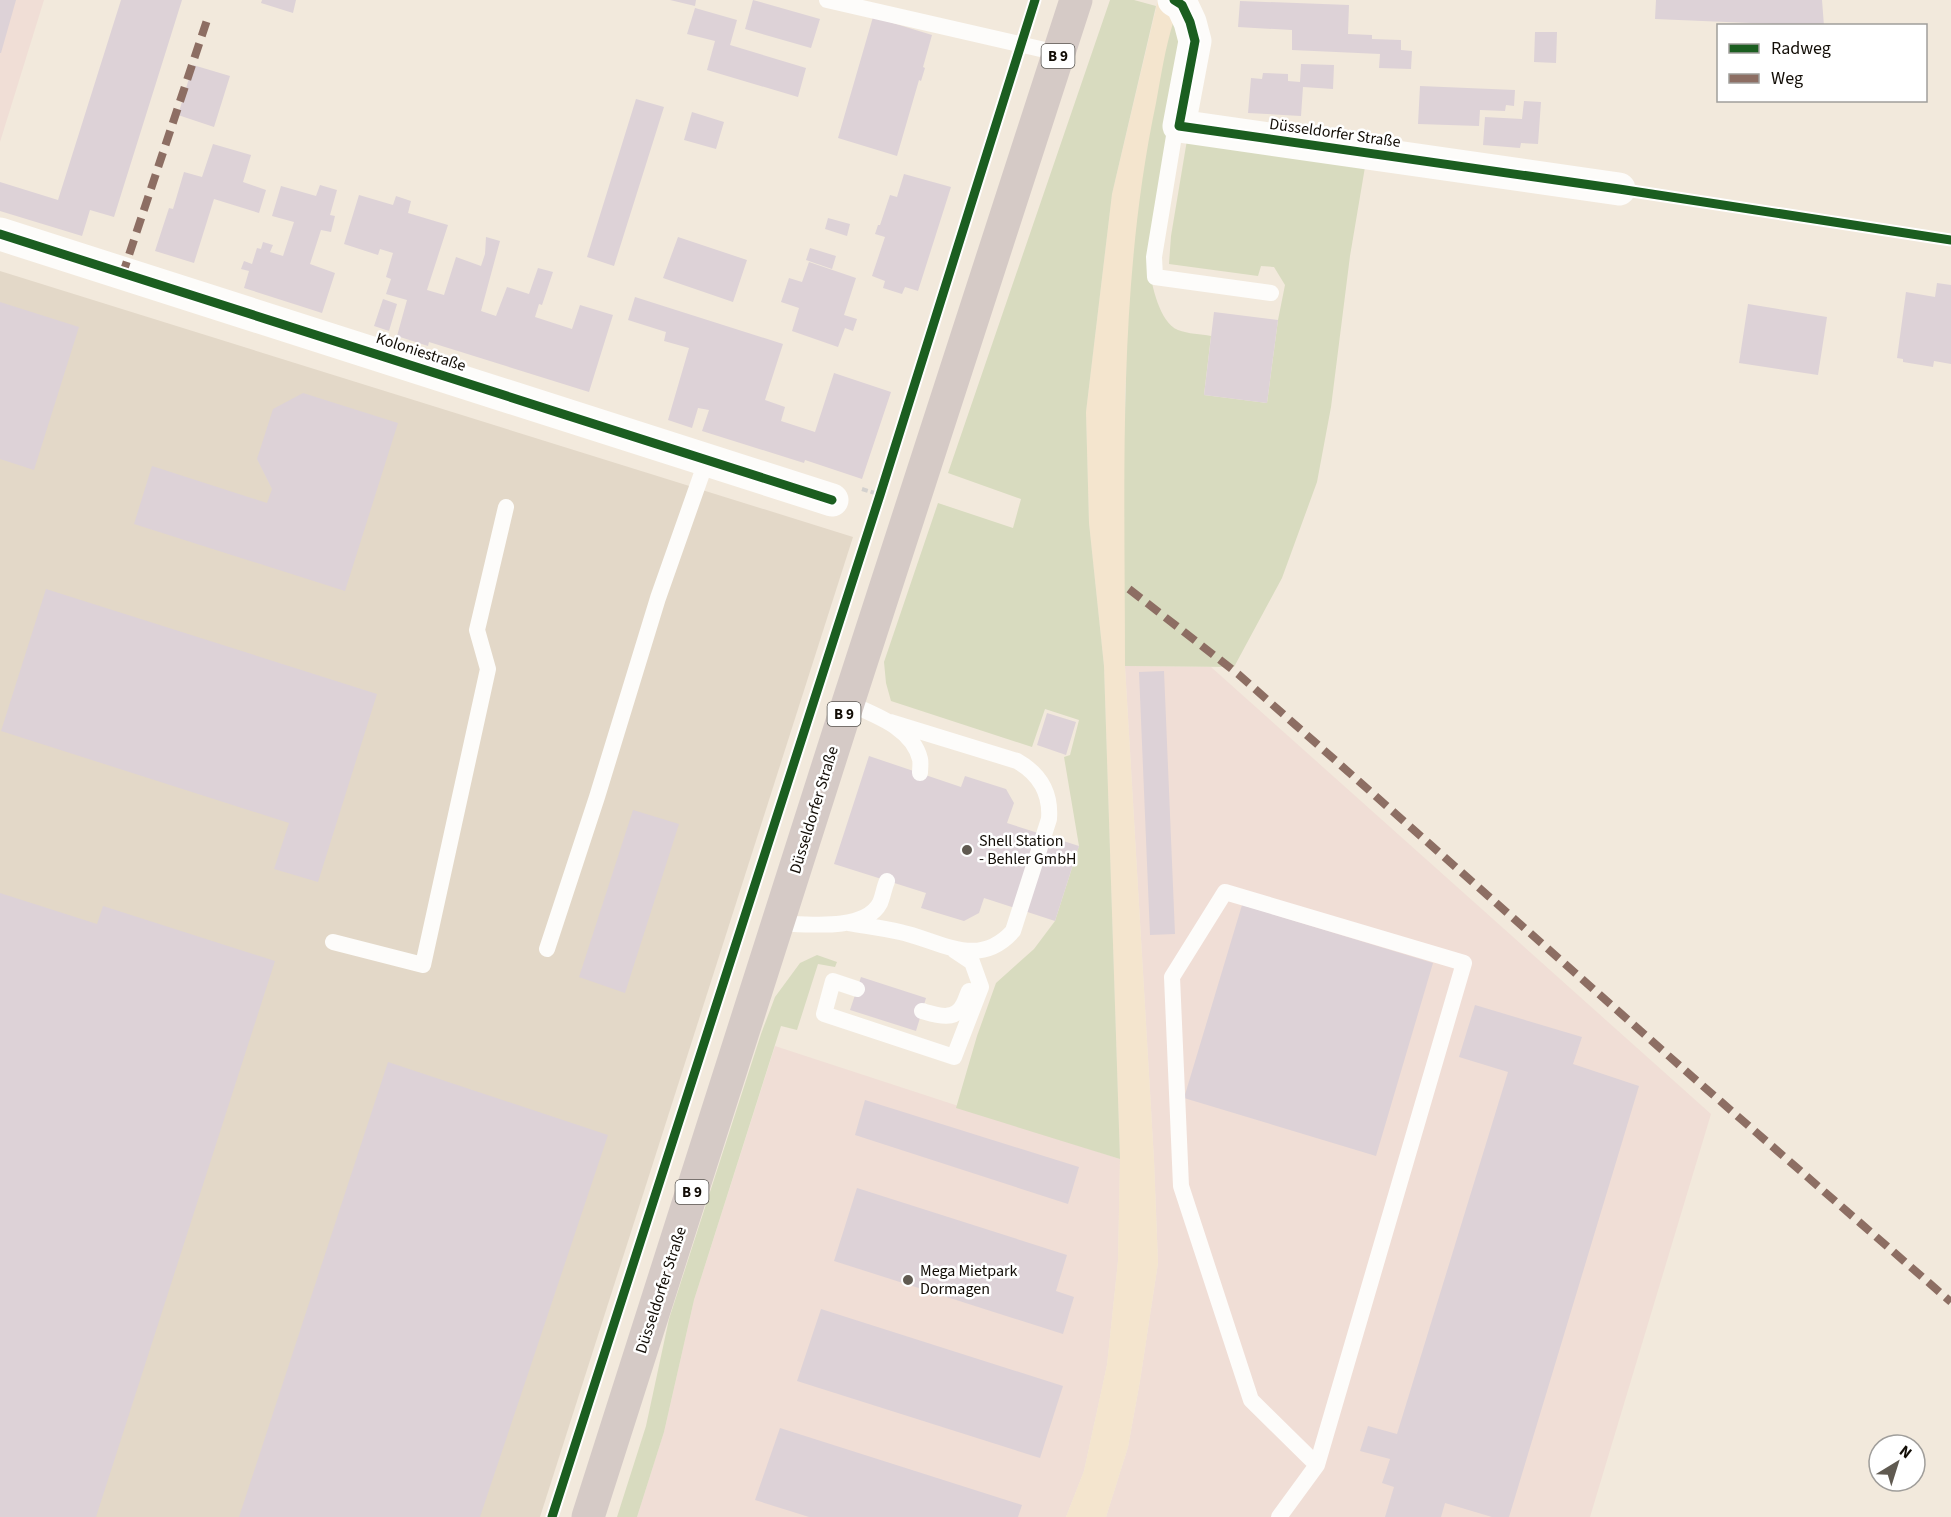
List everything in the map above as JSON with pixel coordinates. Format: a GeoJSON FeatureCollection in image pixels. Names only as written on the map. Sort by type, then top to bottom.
{"type":"FeatureCollection","features":[{"type":"Feature","properties":{"kind":"main road","name":"Düsseldorfer Straße"},"geometry":{"type":"LineString","coordinates":[[588,1517],[1076,0]]}},
{"type":"Feature","properties":{"kind":"street"},"geometry":{"type":"LineString","coordinates":[[1174,0],[1182,5],[1195,41],[1179,126]]}},
{"type":"Feature","properties":{"kind":"street","name":"Düsseldorfer Straße"},"geometry":{"type":"LineString","coordinates":[[1179,126],[1619,189]]}},
{"type":"Feature","properties":{"kind":"street","name":"Koloniestraße"},"geometry":{"type":"LineString","coordinates":[[0,234],[832,500]]}},
{"type":"Feature","properties":{"kind":"lane"},"geometry":{"type":"LineString","coordinates":[[827,0],[1059,54]]}},
{"type":"Feature","properties":{"kind":"lane"},"geometry":{"type":"LineString","coordinates":[[1179,126],[1174,136],[1154,257],[1155,276],[1271,293]]}},
{"type":"Feature","properties":{"kind":"lane"},"geometry":{"type":"LineString","coordinates":[[547,949],[597,797],[658,598],[706,459]]}},
{"type":"Feature","properties":{"kind":"lane"},"geometry":{"type":"LineString","coordinates":[[333,942],[423,965],[488,669],[477,630],[506,507]]}},
{"type":"Feature","properties":{"kind":"lane"},"geometry":{"type":"LineString","coordinates":[[778,923],[849,923],[902,932],[954,949],[981,952],[1002,944],[1013,931],[1049,819],[1050,802],[1043,786],[1030,768],[1017,761],[890,722],[848,703]]}},
{"type":"Feature","properties":{"kind":"lane"},"geometry":{"type":"LineString","coordinates":[[890,722],[909,739],[920,759],[920,773]]}},
{"type":"Feature","properties":{"kind":"lane"},"geometry":{"type":"LineString","coordinates":[[849,923],[866,918],[879,905],[887,881]]}},
{"type":"Feature","properties":{"kind":"lane"},"geometry":{"type":"LineString","coordinates":[[1279,1517],[1317,1465],[1464,963],[1225,892],[1172,977],[1180,1186],[1251,1400],[1317,1465]]}},
{"type":"Feature","properties":{"kind":"lane"},"geometry":{"type":"LineString","coordinates":[[857,989],[834,981],[824,1014],[954,1057],[981,987],[972,962],[954,949]]}},
{"type":"Feature","properties":{"kind":"lane"},"geometry":{"type":"LineString","coordinates":[[922,1011],[942,1017],[951,1016],[962,1007],[968,991],[981,987]]}},
{"type":"Feature","properties":{"kind":"path"},"geometry":{"type":"LineString","coordinates":[[832,500],[839,481],[913,505]]}},
{"type":"Feature","properties":{"kind":"shaded area"},"geometry":{"type":"Polygon","coordinates":[[[0,0],[44,0],[0,142],[0,0]]]}},
{"type":"Feature","properties":{"kind":"shaded area"},"geometry":{"type":"Polygon","coordinates":[[[1158,0],[1179,0],[1134,251],[1125,394],[1125,666],[1158,1263],[1128,1447],[1106,1517],[1066,1517],[1084,1471],[1107,1365],[1118,1261],[1120,1159],[1104,666],[1089,523],[1086,412],[1112,194],[1158,0]]]}},
{"type":"Feature","properties":{"kind":"shaded area"},"geometry":{"type":"Polygon","coordinates":[[[0,271],[853,537],[540,1517],[0,1517],[0,271]]]}},
{"type":"Feature","properties":{"kind":"shaded area"},"geometry":{"type":"Polygon","coordinates":[[[1125,666],[1211,667],[1711,1114],[1590,1517],[1106,1517],[1128,1447],[1158,1263],[1125,666]]]}},
{"type":"Feature","properties":{"kind":"shaded area","name":"Mega Mietpark Dormagen"},"geometry":{"type":"Polygon","coordinates":[[[775,1046],[1120,1159],[1118,1261],[1107,1365],[1084,1471],[1066,1517],[637,1517],[664,1432],[694,1300],[775,1046]]]}},
{"type":"Feature","properties":{"kind":"green space"},"geometry":{"type":"Polygon","coordinates":[[[1110,0],[1134,0],[1156,6],[1112,194],[1086,412],[1089,523],[1104,666],[1120,1159],[956,1108],[977,1036],[996,983],[1034,949],[1055,921],[1079,846],[1064,757],[1070,755],[1079,720],[1045,709],[1032,747],[891,701],[884,662],[938,503],[1013,528],[1021,499],[948,473],[1110,0]]]}},
{"type":"Feature","properties":{"kind":"green space"},"geometry":{"type":"Polygon","coordinates":[[[1173,23],[1180,40],[1149,267],[1161,311],[1171,326],[1190,333],[1211,336],[1204,395],[1267,403],[1285,285],[1274,267],[1261,266],[1258,276],[1169,264],[1171,236],[1187,140],[1365,167],[1350,256],[1331,407],[1317,482],[1282,578],[1234,667],[1125,666],[1125,454],[1129,313],[1143,173],[1163,63],[1173,23]]]}},
{"type":"Feature","properties":{"kind":"green space"},"geometry":{"type":"Polygon","coordinates":[[[817,955],[837,962],[835,967],[818,964],[797,1030],[781,1026],[694,1300],[664,1432],[637,1517],[617,1517],[646,1426],[669,1319],[761,1034],[775,997],[800,963],[817,955]]]}},
{"type":"Feature","properties":{"kind":"building"},"geometry":{"type":"Polygon","coordinates":[[[0,0],[16,0],[1,53],[0,53],[0,0]]]}},
{"type":"Feature","properties":{"kind":"building"},"geometry":{"type":"Polygon","coordinates":[[[121,0],[182,0],[114,217],[90,210],[82,236],[0,211],[0,182],[58,200],[121,0]]]}},
{"type":"Feature","properties":{"kind":"building"},"geometry":{"type":"Polygon","coordinates":[[[262,0],[296,0],[293,13],[261,3],[262,0]]]}},
{"type":"Feature","properties":{"kind":"building"},"geometry":{"type":"Polygon","coordinates":[[[670,0],[696,0],[695,6],[670,0]]]}},
{"type":"Feature","properties":{"kind":"building"},"geometry":{"type":"Polygon","coordinates":[[[753,0],[820,19],[811,48],[745,29],[753,0]]]}},
{"type":"Feature","properties":{"kind":"building"},"geometry":{"type":"Polygon","coordinates":[[[1656,0],[1822,0],[1824,24],[1776,24],[1655,19],[1656,0]]]}},
{"type":"Feature","properties":{"kind":"building"},"geometry":{"type":"Polygon","coordinates":[[[1240,1],[1349,5],[1348,34],[1372,35],[1372,39],[1401,40],[1401,50],[1412,51],[1411,69],[1379,68],[1380,54],[1292,50],[1292,30],[1238,27],[1240,1]]]}},
{"type":"Feature","properties":{"kind":"building"},"geometry":{"type":"Polygon","coordinates":[[[695,8],[737,20],[730,45],[806,68],[798,97],[707,70],[715,41],[687,34],[695,8]]]}},
{"type":"Feature","properties":{"kind":"building"},"geometry":{"type":"Polygon","coordinates":[[[873,17],[932,35],[923,67],[925,68],[921,81],[919,80],[897,156],[838,138],[873,17]]]}},
{"type":"Feature","properties":{"kind":"building"},"geometry":{"type":"Polygon","coordinates":[[[1535,32],[1557,32],[1556,63],[1534,62],[1535,32]]]}},
{"type":"Feature","properties":{"kind":"building"},"geometry":{"type":"Polygon","coordinates":[[[1301,64],[1334,65],[1333,89],[1303,87],[1301,116],[1248,113],[1251,78],[1262,79],[1263,73],[1288,74],[1288,81],[1300,82],[1301,64]]]}},
{"type":"Feature","properties":{"kind":"building"},"geometry":{"type":"Polygon","coordinates":[[[193,65],[230,76],[214,127],[178,115],[193,65]]]}},
{"type":"Feature","properties":{"kind":"building"},"geometry":{"type":"Polygon","coordinates":[[[1420,86],[1515,90],[1514,106],[1506,105],[1505,111],[1480,110],[1479,126],[1418,124],[1420,86]]]}},
{"type":"Feature","properties":{"kind":"building"},"geometry":{"type":"Polygon","coordinates":[[[636,99],[664,107],[614,266],[587,257],[636,99]]]}},
{"type":"Feature","properties":{"kind":"building"},"geometry":{"type":"Polygon","coordinates":[[[1524,101],[1541,102],[1538,144],[1521,143],[1520,148],[1483,145],[1485,117],[1522,119],[1524,101]]]}},
{"type":"Feature","properties":{"kind":"building"},"geometry":{"type":"Polygon","coordinates":[[[692,112],[724,122],[716,149],[684,140],[692,112]]]}},
{"type":"Feature","properties":{"kind":"building"},"geometry":{"type":"Polygon","coordinates":[[[213,144],[251,155],[243,182],[266,190],[259,213],[214,199],[194,263],[155,251],[169,208],[173,209],[184,172],[202,177],[213,144]]]}},
{"type":"Feature","properties":{"kind":"building"},"geometry":{"type":"Polygon","coordinates":[[[904,174],[951,187],[918,291],[905,287],[902,294],[883,288],[885,281],[872,276],[885,237],[875,234],[890,195],[897,197],[904,174]]]}},
{"type":"Feature","properties":{"kind":"building"},"geometry":{"type":"Polygon","coordinates":[[[320,185],[337,190],[330,215],[335,216],[331,232],[321,230],[310,264],[335,273],[322,313],[244,288],[249,271],[241,269],[244,261],[252,264],[257,248],[261,249],[263,242],[273,245],[270,252],[283,256],[294,222],[272,216],[281,186],[316,196],[320,185]]]}},
{"type":"Feature","properties":{"kind":"building"},"geometry":{"type":"Polygon","coordinates":[[[359,195],[393,205],[396,196],[411,201],[408,213],[448,225],[427,290],[444,295],[456,257],[481,266],[485,254],[486,237],[500,241],[481,311],[496,316],[507,287],[529,294],[538,268],[553,272],[542,305],[539,304],[535,317],[572,329],[580,305],[613,315],[589,392],[429,342],[428,346],[397,336],[407,300],[386,294],[391,279],[386,277],[393,253],[380,249],[378,255],[344,244],[359,195]]]}},
{"type":"Feature","properties":{"kind":"building"},"geometry":{"type":"Polygon","coordinates":[[[828,218],[850,224],[847,236],[825,229],[828,218]]]}},
{"type":"Feature","properties":{"kind":"building"},"geometry":{"type":"Polygon","coordinates":[[[678,237],[747,260],[733,302],[663,278],[678,237]]]}},
{"type":"Feature","properties":{"kind":"building"},"geometry":{"type":"Polygon","coordinates":[[[810,248],[836,256],[832,269],[806,260],[810,248]]]}},
{"type":"Feature","properties":{"kind":"building"},"geometry":{"type":"Polygon","coordinates":[[[809,262],[856,278],[844,315],[857,319],[853,331],[845,328],[838,347],[792,331],[799,308],[781,302],[789,278],[802,282],[809,262]]]}},
{"type":"Feature","properties":{"kind":"building"},"geometry":{"type":"Polygon","coordinates":[[[1937,283],[1951,285],[1951,364],[1934,361],[1933,367],[1903,362],[1903,359],[1897,358],[1906,292],[1935,297],[1937,283]]]}},
{"type":"Feature","properties":{"kind":"building"},"geometry":{"type":"Polygon","coordinates":[[[635,297],[783,344],[765,400],[785,407],[781,421],[815,432],[834,373],[891,392],[862,479],[805,460],[804,463],[702,431],[709,410],[698,408],[692,428],[668,420],[689,348],[664,341],[666,332],[628,320],[635,297]]]}},
{"type":"Feature","properties":{"kind":"building"},"geometry":{"type":"Polygon","coordinates":[[[383,299],[397,304],[389,331],[374,326],[383,299]]]}},
{"type":"Feature","properties":{"kind":"building"},"geometry":{"type":"Polygon","coordinates":[[[0,302],[79,327],[34,470],[0,459],[0,302]]]}},
{"type":"Feature","properties":{"kind":"building"},"geometry":{"type":"Polygon","coordinates":[[[1748,304],[1827,317],[1818,375],[1739,363],[1748,304]]]}},
{"type":"Feature","properties":{"kind":"building"},"geometry":{"type":"Polygon","coordinates":[[[1214,312],[1278,320],[1267,403],[1204,395],[1214,312]]]}},
{"type":"Feature","properties":{"kind":"building"},"geometry":{"type":"Polygon","coordinates":[[[303,393],[398,423],[345,591],[134,524],[152,466],[267,503],[272,489],[257,459],[273,409],[303,393]]]}},
{"type":"Feature","properties":{"kind":"building"},"geometry":{"type":"Polygon","coordinates":[[[46,589],[377,694],[318,882],[274,869],[289,823],[1,731],[46,589]]]}},
{"type":"Feature","properties":{"kind":"building"},"geometry":{"type":"Polygon","coordinates":[[[1164,671],[1175,934],[1150,935],[1139,672],[1164,671]]]}},
{"type":"Feature","properties":{"kind":"building"},"geometry":{"type":"Polygon","coordinates":[[[1047,713],[1076,722],[1066,755],[1037,745],[1047,713]]]}},
{"type":"Feature","properties":{"kind":"building"},"geometry":{"type":"Polygon","coordinates":[[[869,756],[961,787],[965,776],[1006,789],[1014,803],[1007,823],[1079,846],[1055,921],[984,898],[979,913],[964,921],[921,908],[926,893],[834,864],[869,756]]]}},
{"type":"Feature","properties":{"kind":"building"},"geometry":{"type":"Polygon","coordinates":[[[633,810],[679,824],[625,993],[579,977],[633,810]]]}},
{"type":"Feature","properties":{"kind":"building"},"geometry":{"type":"Polygon","coordinates":[[[0,893],[97,924],[103,906],[275,961],[96,1517],[0,1517],[0,893]]]}},
{"type":"Feature","properties":{"kind":"building"},"geometry":{"type":"Polygon","coordinates":[[[1242,905],[1433,963],[1376,1156],[1184,1098],[1242,905]]]}},
{"type":"Feature","properties":{"kind":"building"},"geometry":{"type":"Polygon","coordinates":[[[861,977],[926,998],[916,1031],[850,1010],[861,977]]]}},
{"type":"Feature","properties":{"kind":"building"},"geometry":{"type":"Polygon","coordinates":[[[1475,1005],[1582,1037],[1573,1064],[1639,1086],[1509,1517],[1492,1517],[1445,1503],[1441,1517],[1385,1517],[1394,1487],[1382,1483],[1390,1459],[1360,1451],[1368,1426],[1397,1434],[1508,1072],[1459,1057],[1475,1005]]]}},
{"type":"Feature","properties":{"kind":"building"},"geometry":{"type":"Polygon","coordinates":[[[388,1062],[608,1135],[480,1517],[239,1517],[388,1062]]]}},
{"type":"Feature","properties":{"kind":"building"},"geometry":{"type":"Polygon","coordinates":[[[865,1100],[1079,1167],[1068,1204],[855,1135],[865,1100]]]}},
{"type":"Feature","properties":{"kind":"building"},"geometry":{"type":"Polygon","coordinates":[[[857,1188],[1067,1255],[1056,1291],[1074,1297],[1063,1334],[834,1261],[857,1188]]]}},
{"type":"Feature","properties":{"kind":"building"},"geometry":{"type":"Polygon","coordinates":[[[821,1309],[1063,1386],[1040,1458],[797,1381],[821,1309]]]}},
{"type":"Feature","properties":{"kind":"building"},"geometry":{"type":"Polygon","coordinates":[[[780,1428],[1022,1505],[1018,1517],[809,1517],[755,1500],[780,1428]]]}},
{"type":"Feature","properties":{"kind":"marked path"},"geometry":{"type":"LineString","coordinates":[[126,274],[123,273],[208,17]]}},
{"type":"Feature","properties":{"kind":"marked path"},"geometry":{"type":"LineString","coordinates":[[1129,589],[1238,674],[1680,1066],[1951,1302]]}},
{"type":"Feature","properties":{"kind":"cycle path"},"geometry":{"type":"LineString","coordinates":[[552,1517],[880,495],[1035,0]]}},
{"type":"Feature","properties":{"kind":"cycle path"},"geometry":{"type":"LineString","coordinates":[[1174,0],[1182,5],[1195,41],[1179,126],[1619,189],[1951,240]]}},
{"type":"Feature","properties":{"kind":"cycle path"},"geometry":{"type":"LineString","coordinates":[[0,234],[832,500]]}},
{"type":"Feature","properties":{"kind":"place","name":"Shell Station - Behler GmbH"},"geometry":{"type":"Point","coordinates":[967,850]}},
{"type":"Feature","properties":{"kind":"place","name":"Mega Mietpark Dormagen"},"geometry":{"type":"Point","coordinates":[908,1280]}}]}
